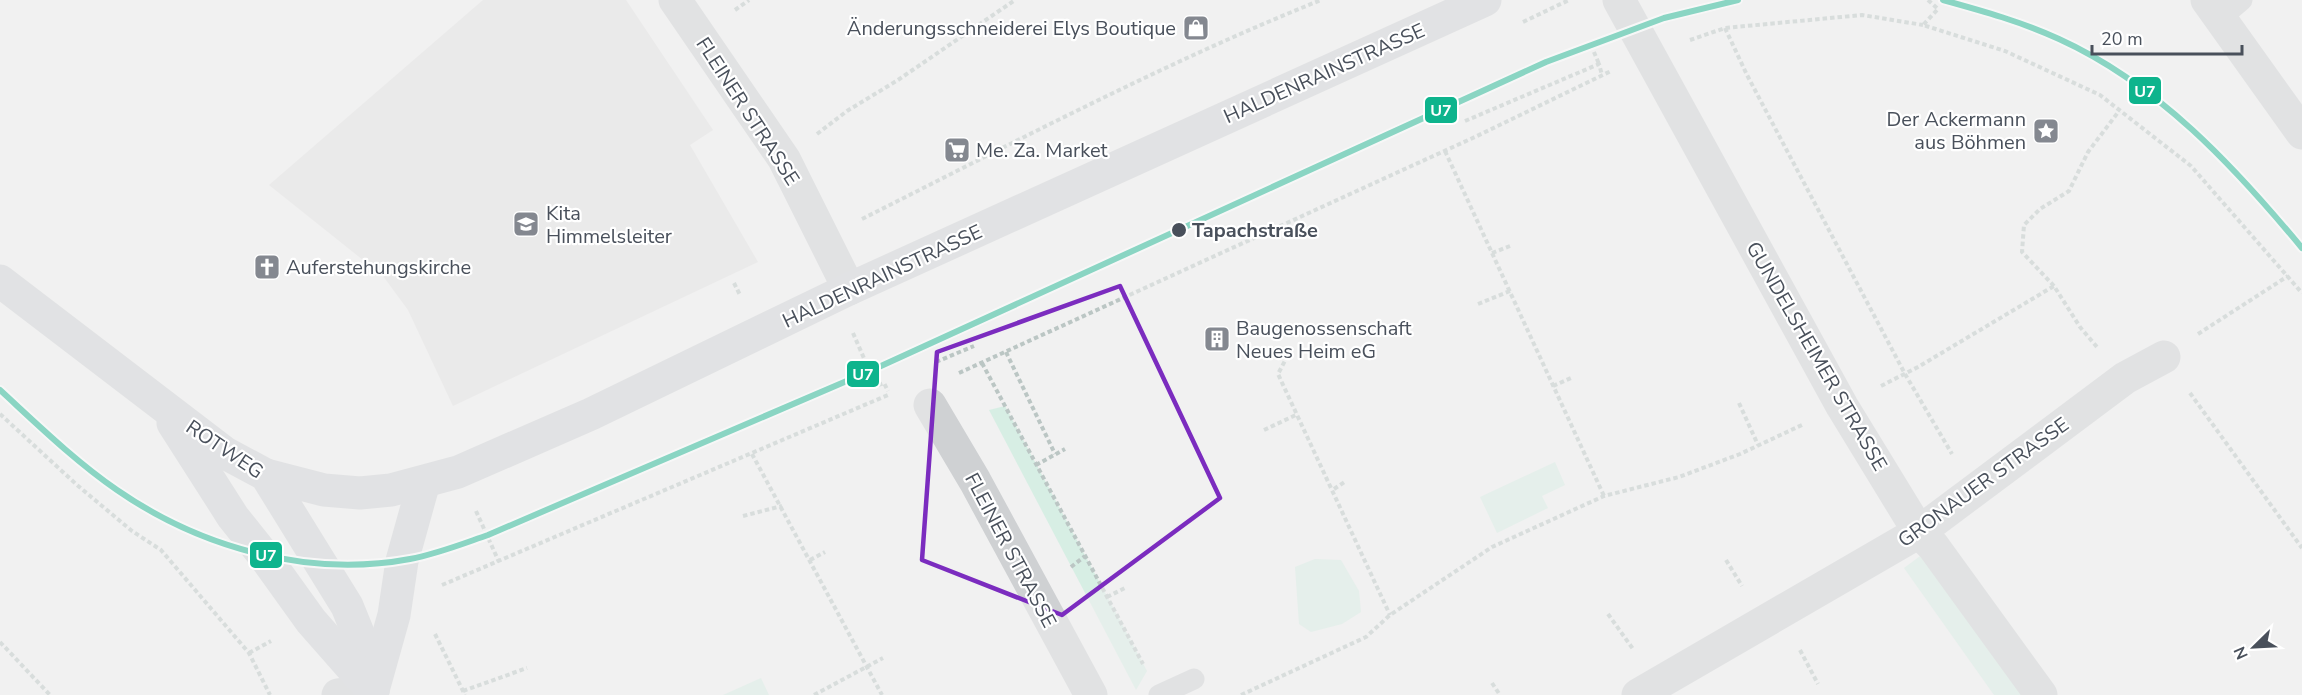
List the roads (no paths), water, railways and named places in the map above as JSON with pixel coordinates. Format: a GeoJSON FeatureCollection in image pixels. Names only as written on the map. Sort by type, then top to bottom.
{"type":"FeatureCollection","features":[{"type":"Feature","properties":{"kind":"main road","name":"HALDENRAINSTRASSE"},"geometry":{"type":"LineString","coordinates":[[266,475],[324,490],[360,493],[391,490],[424,482],[485,461],[591,414],[849,289],[1485,0]]}},
{"type":"Feature","properties":{"kind":"main road","name":"ROTWEG"},"geometry":{"type":"LineString","coordinates":[[0,281],[225,453],[266,475],[347,606],[360,638],[374,693]]}},
{"type":"Feature","properties":{"kind":"main road","name":"ROTWEG"},"geometry":{"type":"LineString","coordinates":[[162,406],[233,517],[265,556],[311,621],[374,693]]}},
{"type":"Feature","properties":{"kind":"main road"},"geometry":{"type":"LineString","coordinates":[[374,693],[394,615],[402,561],[424,482]]}},
{"type":"Feature","properties":{"kind":"street","name":"FLEINER STRASSE"},"geometry":{"type":"LineString","coordinates":[[675,0],[784,159],[849,289]]}},
{"type":"Feature","properties":{"kind":"street","name":"GUNDELSHEIMER STRASSE"},"geometry":{"type":"LineString","coordinates":[[1619,0],[1842,406],[1919,532],[1933,546],[2041,695]]}},
{"type":"Feature","properties":{"kind":"street"},"geometry":{"type":"LineString","coordinates":[[2224,6],[2302,133]]}},
{"type":"Feature","properties":{"kind":"street","name":"GRONAUER STRASSE"},"geometry":{"type":"LineString","coordinates":[[1638,695],[1919,532],[2125,378],[2164,357]]}},
{"type":"Feature","properties":{"kind":"street","name":"FLEINER STRASSE"},"geometry":{"type":"LineString","coordinates":[[930,405],[975,481],[1091,695]]}},
{"type":"Feature","properties":{"kind":"street"},"geometry":{"type":"LineString","coordinates":[[338,695],[374,693]]}},
{"type":"Feature","properties":{"kind":"lane"},"geometry":{"type":"LineString","coordinates":[[1160,694],[1194,679]]}},
{"type":"Feature","properties":{"kind":"place","name":"Änderungsschneiderei Elys Boutique"},"geometry":{"type":"Point","coordinates":[1196,28]}},
{"type":"Feature","properties":{"kind":"place","name":"Der Ackermann aus Böhmen"},"geometry":{"type":"Point","coordinates":[2046,131]}},
{"type":"Feature","properties":{"kind":"place","name":"Me. Za. Market"},"geometry":{"type":"Point","coordinates":[957,150]}},
{"type":"Feature","properties":{"kind":"place","name":"Kita Himmelsleiter"},"geometry":{"type":"Point","coordinates":[526,224]}},
{"type":"Feature","properties":{"kind":"place","name":"Tapachstraße"},"geometry":{"type":"Point","coordinates":[1179,230]}},
{"type":"Feature","properties":{"kind":"place","name":"Auferstehungskirche"},"geometry":{"type":"Point","coordinates":[267,267]}},
{"type":"Feature","properties":{"kind":"place","name":"Baugenossenschaft Neues Heim eG"},"geometry":{"type":"Point","coordinates":[1217,339]}}]}
